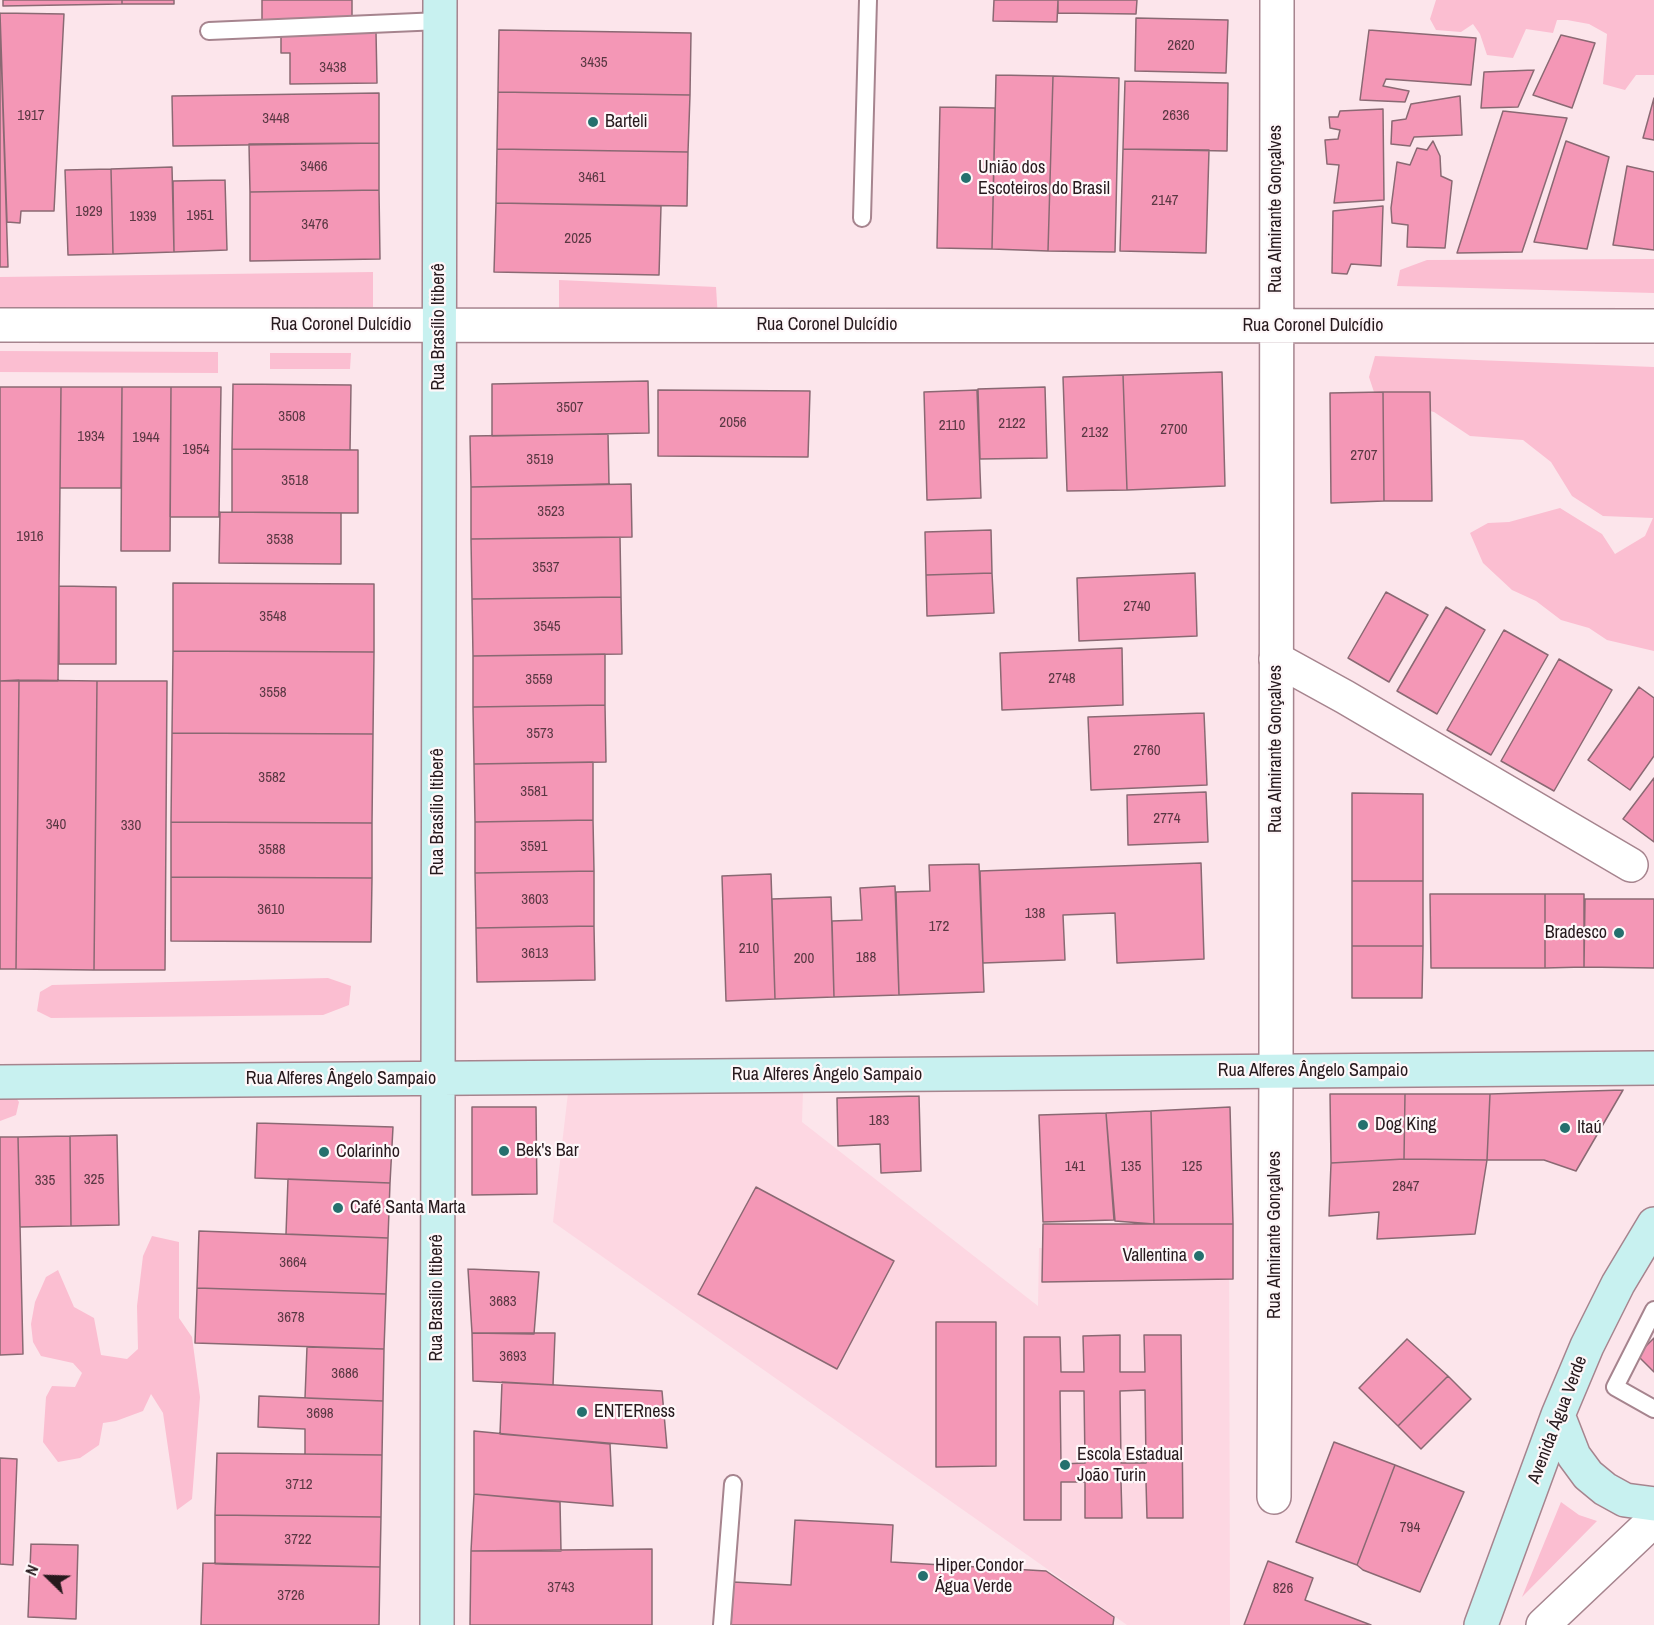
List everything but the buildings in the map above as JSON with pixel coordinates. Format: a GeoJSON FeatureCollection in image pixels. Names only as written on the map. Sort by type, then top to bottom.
{"type":"FeatureCollection","features":[{"type":"Feature","properties":{"kind":"main road","name":"Rua Brasílio Itiberê"},"geometry":{"type":"LineString","coordinates":[[437,1625],[440,11]]}},
{"type":"Feature","properties":{"kind":"main road","name":"Rua Alferes Ângelo Sampaio"},"geometry":{"type":"LineString","coordinates":[[0,1082],[1654,1068]]}},
{"type":"Feature","properties":{"kind":"main road","name":"Avenida Água Verde"},"geometry":{"type":"LineString","coordinates":[[1481,1625],[1558,1415],[1587,1346],[1654,1224]]}},
{"type":"Feature","properties":{"kind":"main road"},"geometry":{"type":"LineString","coordinates":[[1558,1415],[1574,1456],[1588,1475],[1605,1490],[1625,1500],[1654,1504]]}},
{"type":"Feature","properties":{"kind":"street","name":"Rua Almirante Gonçalves"},"geometry":{"type":"LineString","coordinates":[[1274,1497],[1276,0]]}},
{"type":"Feature","properties":{"kind":"street","name":"Rua Coronel Dulcídio"},"geometry":{"type":"LineString","coordinates":[[0,325],[1654,326]]}},
{"type":"Feature","properties":{"kind":"street"},"geometry":{"type":"LineString","coordinates":[[1276,659],[1631,865]]}},
{"type":"Feature","properties":{"kind":"street"},"geometry":{"type":"LineString","coordinates":[[1543,1625],[1654,1520]]}},
{"type":"Feature","properties":{"kind":"lane"},"geometry":{"type":"LineString","coordinates":[[862,218],[868,0]]}},
{"type":"Feature","properties":{"kind":"lane"},"geometry":{"type":"LineString","coordinates":[[209,31],[440,11]]}},
{"type":"Feature","properties":{"kind":"lane"},"geometry":{"type":"LineString","coordinates":[[1654,1310],[1614,1387],[1654,1409]]}},
{"type":"Feature","properties":{"kind":"lane"},"geometry":{"type":"LineString","coordinates":[[722,1625],[733,1484]]}},
{"type":"Feature","properties":{"kind":"shaded area"},"geometry":{"type":"Polygon","coordinates":[[[1436,0],[1654,0],[1654,75],[1636,75],[1625,90],[1603,84],[1607,34],[1589,24],[1567,20],[1557,20],[1553,33],[1526,29],[1513,58],[1487,55],[1480,34],[1473,24],[1461,32],[1436,30],[1430,19],[1436,0]]]}},
{"type":"Feature","properties":{"kind":"shaded area"},"geometry":{"type":"Polygon","coordinates":[[[1654,259],[1654,293],[1397,286],[1400,270],[1427,260],[1654,259]]]}},
{"type":"Feature","properties":{"kind":"shaded area"},"geometry":{"type":"Polygon","coordinates":[[[373,272],[373,307],[0,311],[0,277],[373,272]]]}},
{"type":"Feature","properties":{"kind":"shaded area"},"geometry":{"type":"Polygon","coordinates":[[[559,280],[716,287],[718,319],[559,317],[559,280]]]}},
{"type":"Feature","properties":{"kind":"shaded area"},"geometry":{"type":"Polygon","coordinates":[[[0,351],[218,352],[218,373],[0,372],[0,351]]]}},
{"type":"Feature","properties":{"kind":"shaded area"},"geometry":{"type":"Polygon","coordinates":[[[270,353],[351,353],[350,369],[270,369],[270,353]]]}},
{"type":"Feature","properties":{"kind":"shaded area"},"geometry":{"type":"Polygon","coordinates":[[[1375,356],[1654,367],[1654,651],[1607,640],[1589,628],[1561,620],[1536,601],[1512,590],[1483,563],[1470,533],[1488,523],[1509,522],[1560,508],[1602,534],[1615,554],[1645,536],[1653,518],[1603,516],[1572,496],[1551,462],[1523,440],[1470,436],[1434,412],[1376,398],[1369,377],[1375,356]]]}},
{"type":"Feature","properties":{"kind":"shaded area"},"geometry":{"type":"Polygon","coordinates":[[[328,978],[351,986],[349,1005],[323,1015],[51,1018],[37,1011],[40,992],[52,985],[328,978]]]}},
{"type":"Feature","properties":{"kind":"shaded area"},"geometry":{"type":"Polygon","coordinates":[[[0,1090],[11,1091],[19,1102],[16,1115],[0,1121],[0,1090]]]}},
{"type":"Feature","properties":{"kind":"shaded area","name":"Escola Estadual João Turin"},"geometry":{"type":"Polygon","coordinates":[[[803,1091],[802,1122],[1038,1306],[1039,1248],[1229,1246],[1230,1625],[1127,1625],[553,1222],[568,1093],[803,1091]]]}},
{"type":"Feature","properties":{"kind":"shaded area"},"geometry":{"type":"Polygon","coordinates":[[[152,1236],[179,1242],[179,1318],[192,1337],[200,1397],[192,1499],[177,1510],[163,1413],[151,1394],[143,1411],[116,1421],[103,1423],[99,1445],[80,1458],[58,1462],[43,1442],[46,1397],[52,1386],[75,1387],[82,1373],[73,1363],[41,1356],[33,1342],[31,1324],[35,1302],[46,1277],[58,1270],[74,1307],[94,1318],[101,1355],[127,1359],[138,1349],[137,1306],[143,1256],[152,1236]]]}},
{"type":"Feature","properties":{"kind":"shaded area"},"geometry":{"type":"Polygon","coordinates":[[[1561,1502],[1579,1515],[1597,1521],[1522,1597],[1561,1502]]]}},
{"type":"Feature","properties":{"kind":"place","name":"Barteli"},"geometry":{"type":"Point","coordinates":[593,122]}},
{"type":"Feature","properties":{"kind":"place","name":"União dos Escoteiros do Brasil"},"geometry":{"type":"Point","coordinates":[966,178]}},
{"type":"Feature","properties":{"kind":"place","name":"Bradesco"},"geometry":{"type":"Point","coordinates":[1619,933]}},
{"type":"Feature","properties":{"kind":"place","name":"Dog King"},"geometry":{"type":"Point","coordinates":[1363,1125]}},
{"type":"Feature","properties":{"kind":"place","name":"Itaú"},"geometry":{"type":"Point","coordinates":[1565,1128]}},
{"type":"Feature","properties":{"kind":"place","name":"Bek's Bar"},"geometry":{"type":"Point","coordinates":[504,1151]}},
{"type":"Feature","properties":{"kind":"place","name":"Colarinho"},"geometry":{"type":"Point","coordinates":[324,1152]}},
{"type":"Feature","properties":{"kind":"place","name":"Café Santa Marta"},"geometry":{"type":"Point","coordinates":[338,1208]}},
{"type":"Feature","properties":{"kind":"place","name":"Vallentina"},"geometry":{"type":"Point","coordinates":[1199,1256]}},
{"type":"Feature","properties":{"kind":"place","name":"ENTERness"},"geometry":{"type":"Point","coordinates":[582,1412]}},
{"type":"Feature","properties":{"kind":"place","name":"Escola Estadual João Turin"},"geometry":{"type":"Point","coordinates":[1065,1465]}},
{"type":"Feature","properties":{"kind":"place","name":"Hiper Condor Água Verde"},"geometry":{"type":"Point","coordinates":[923,1576]}}]}
